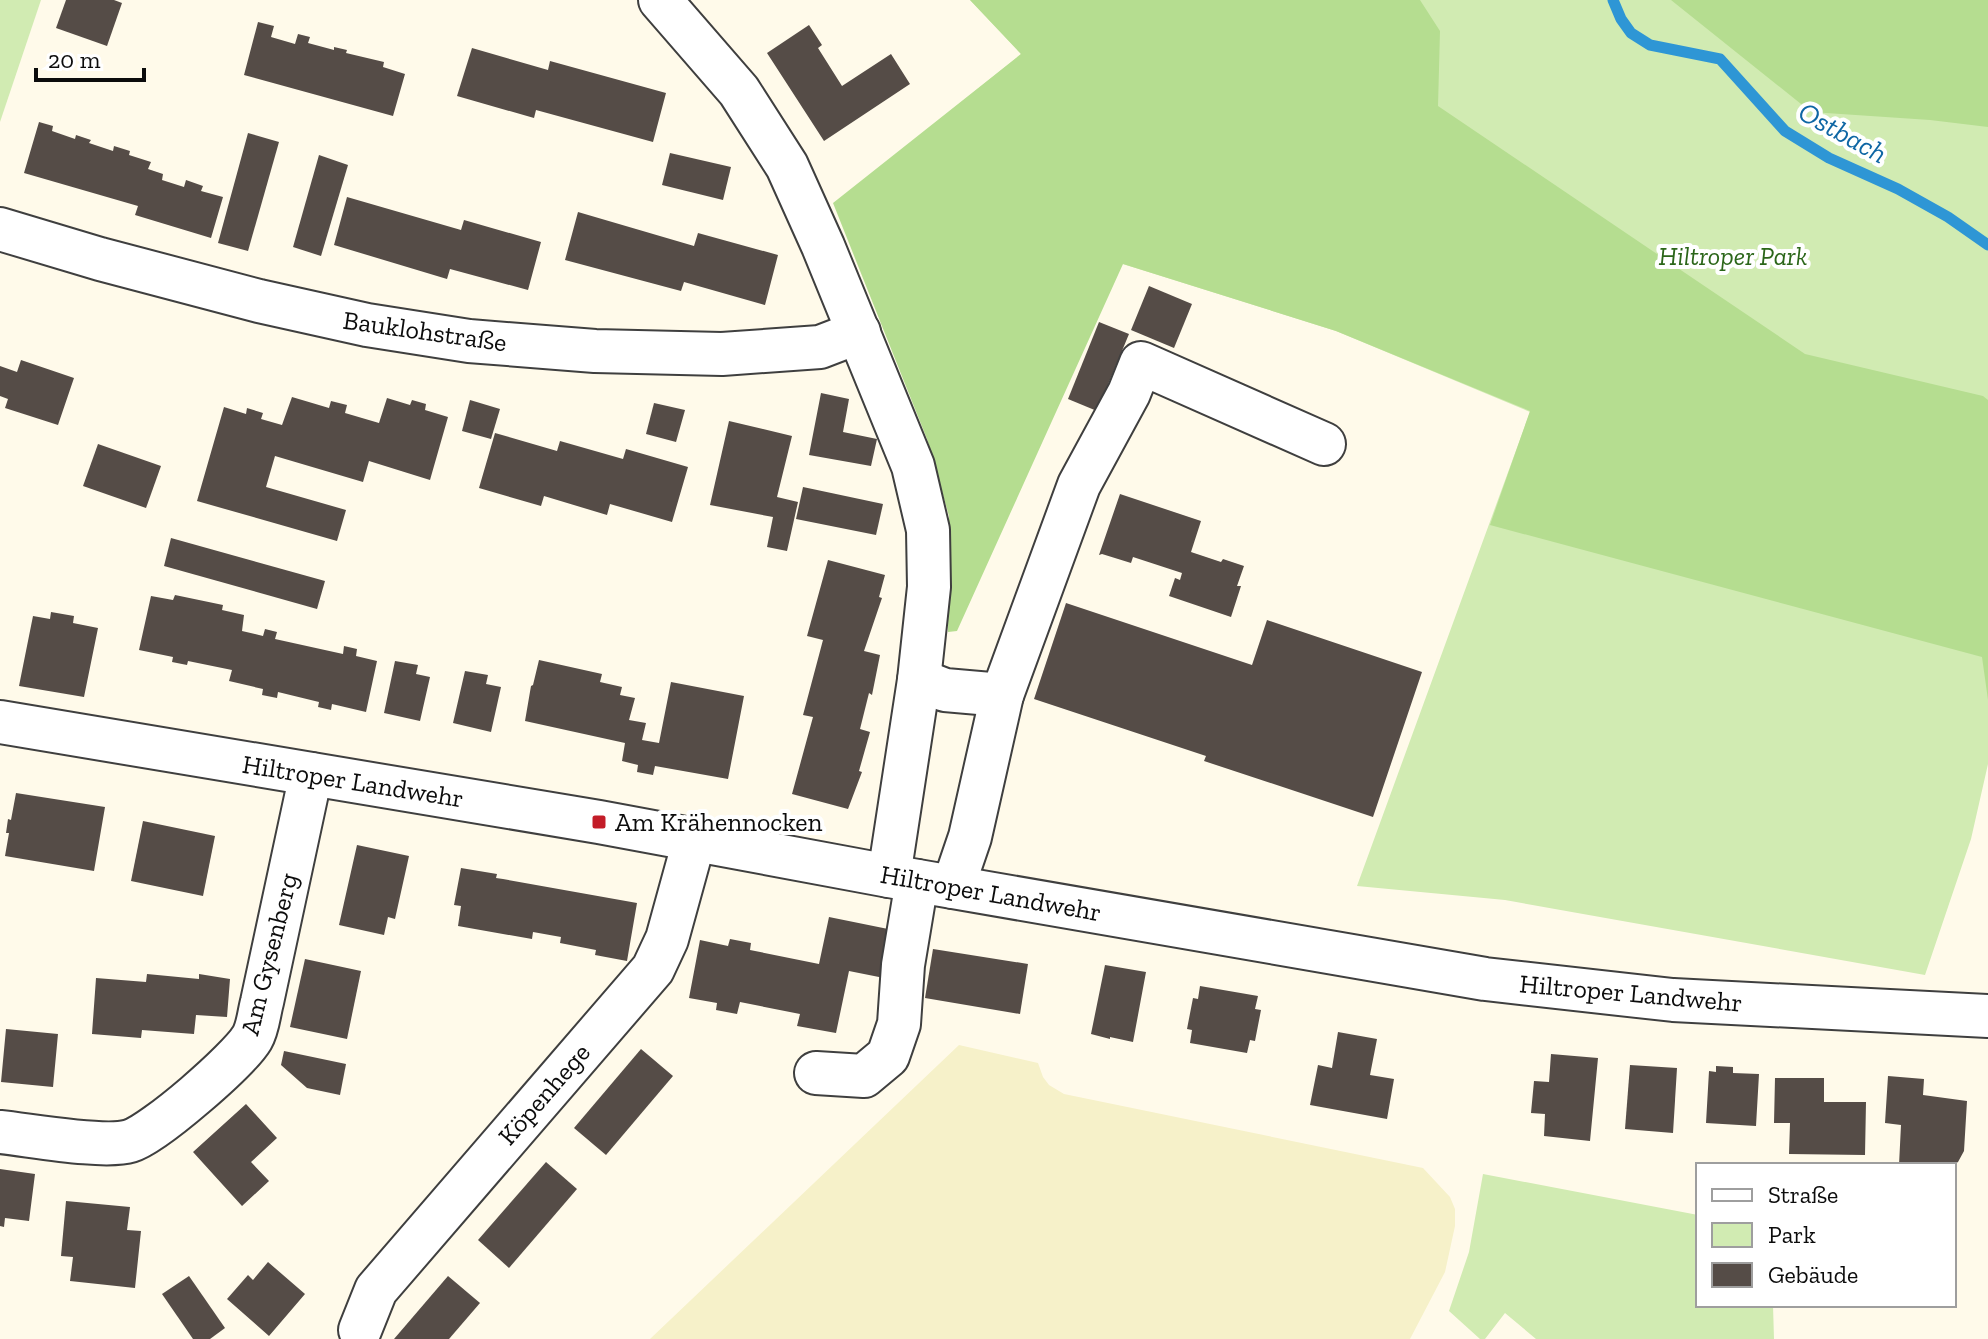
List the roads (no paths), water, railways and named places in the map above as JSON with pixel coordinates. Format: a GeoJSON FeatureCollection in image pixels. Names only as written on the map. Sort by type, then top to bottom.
{"type":"FeatureCollection","features":[{"type":"Feature","properties":{"kind":"street"},"geometry":{"type":"LineString","coordinates":[[660,0],[739,91],[787,166],[913,466],[928,530],[929,587],[919,680],[920,881],[903,965],[899,1024],[888,1056],[864,1076],[816,1073]]}},
{"type":"Feature","properties":{"kind":"street","name":"Bauklohstraße"},"geometry":{"type":"LineString","coordinates":[[0,229],[259,301],[367,325],[469,341],[595,351],[722,354],[820,347],[859,332]]}},
{"type":"Feature","properties":{"kind":"street"},"geometry":{"type":"LineString","coordinates":[[920,881],[970,837],[1002,695],[1079,485],[1129,393],[1141,363],[1324,444]]}},
{"type":"Feature","properties":{"kind":"street"},"geometry":{"type":"LineString","coordinates":[[919,680],[945,690],[1002,695]]}},
{"type":"Feature","properties":{"kind":"street","name":"Hiltroper Landwehr"},"geometry":{"type":"LineString","coordinates":[[0,722],[599,822],[1485,979],[1673,1000],[1988,1016]]}},
{"type":"Feature","properties":{"kind":"street","name":"Am Gysenberg"},"geometry":{"type":"LineString","coordinates":[[0,1132],[106,1144],[130,1141],[158,1125],[237,1058],[253,1036],[256,1025],[311,774]]}},
{"type":"Feature","properties":{"kind":"street","name":"Köpenhege"},"geometry":{"type":"LineString","coordinates":[[360,1330],[376,1290],[653,969],[667,939],[694,841]]}},
{"type":"Feature","properties":{"kind":"waterway","name":"Ostbach"},"geometry":{"type":"LineString","coordinates":[[1613,0],[1631,33],[1650,45],[1720,59],[1785,131],[1829,158],[1898,189],[1948,217],[1988,245]]}},
{"type":"Feature","properties":{"kind":"place","name":"Am Krähennocken"},"geometry":{"type":"Point","coordinates":[599,822]}},
{"type":"Feature","properties":{"kind":"park label","name":"Hiltroper Park"},"geometry":{"type":"Point","coordinates":[1733,256]}}]}
